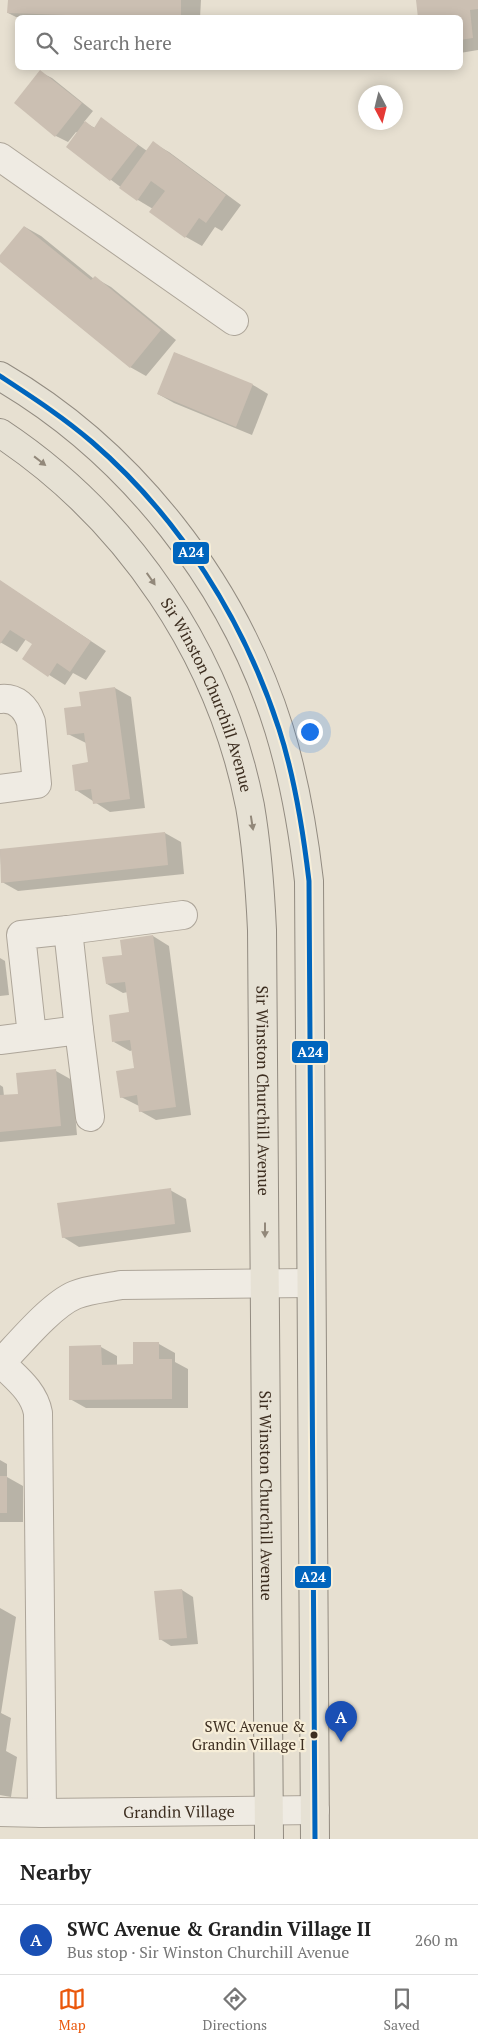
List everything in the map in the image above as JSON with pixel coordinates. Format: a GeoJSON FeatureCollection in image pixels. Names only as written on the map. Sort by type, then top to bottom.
{"type":"FeatureCollection","features":[{"type":"Feature","properties":{"kind":"main road"},"geometry":{"type":"LineString","coordinates":[[0,376],[41,402],[105,455],[156,508],[185,546],[216,590],[237,627],[261,680],[290,767],[309,881],[316,1839]]}},
{"type":"Feature","properties":{"kind":"main road","name":"Sir Winston Churchill Avenue"},"geometry":{"type":"LineString","coordinates":[[0,433],[42,462],[71,488],[103,521],[150,576],[175,614],[197,654],[219,703],[231,734],[250,805],[260,892],[269,1839]]}},
{"type":"Feature","properties":{"kind":"lane"},"geometry":{"type":"LineString","coordinates":[[0,158],[234,321]]}},
{"type":"Feature","properties":{"kind":"lane"},"geometry":{"type":"LineString","coordinates":[[0,699],[7,698],[20,703],[28,713],[38,784],[0,789]]}},
{"type":"Feature","properties":{"kind":"lane"},"geometry":{"type":"LineString","coordinates":[[32,1036],[21,935],[183,915]]}},
{"type":"Feature","properties":{"kind":"lane"},"geometry":{"type":"LineString","coordinates":[[68,930],[90,1117]]}},
{"type":"Feature","properties":{"kind":"lane"},"geometry":{"type":"LineString","coordinates":[[0,1040],[79,1030]]}},
{"type":"Feature","properties":{"kind":"lane"},"geometry":{"type":"LineString","coordinates":[[42,1813],[38,1413],[36,1403],[31,1394],[0,1364],[53,1310],[74,1296],[94,1289],[122,1285],[311,1283]]}},
{"type":"Feature","properties":{"kind":"lane","name":"Grandin Village"},"geometry":{"type":"LineString","coordinates":[[0,1812],[315,1810]]}},
{"type":"Feature","properties":{"kind":"building"},"geometry":{"type":"Polygon","coordinates":[[[8,0],[181,0],[181,15],[7,13],[8,0]]]}},
{"type":"Feature","properties":{"kind":"building"},"geometry":{"type":"Polygon","coordinates":[[[416,0],[478,0],[478,9],[470,10],[473,38],[463,40],[463,15],[418,15],[416,0]]]}},
{"type":"Feature","properties":{"kind":"building"},"geometry":{"type":"Polygon","coordinates":[[[40,70],[82,103],[55,137],[14,103],[40,70]]]}},
{"type":"Feature","properties":{"kind":"building"},"geometry":{"type":"Polygon","coordinates":[[[101,117],[138,145],[110,181],[66,147],[85,121],[94,128],[101,117]]]}},
{"type":"Feature","properties":{"kind":"building"},"geometry":{"type":"Polygon","coordinates":[[[153,141],[226,195],[206,223],[199,218],[185,238],[149,212],[165,191],[151,181],[137,201],[119,188],[153,141]]]}},
{"type":"Feature","properties":{"kind":"building"},"geometry":{"type":"Polygon","coordinates":[[[24,226],[91,280],[95,276],[161,330],[130,368],[0,262],[0,255],[24,226]]]}},
{"type":"Feature","properties":{"kind":"building"},"geometry":{"type":"Polygon","coordinates":[[[174,352],[253,384],[236,427],[157,394],[174,352]]]}},
{"type":"Feature","properties":{"kind":"building"},"geometry":{"type":"Polygon","coordinates":[[[0,580],[91,641],[70,672],[57,663],[48,677],[22,659],[32,644],[10,630],[0,644],[0,580]]]}},
{"type":"Feature","properties":{"kind":"building"},"geometry":{"type":"Polygon","coordinates":[[[115,687],[130,799],[93,804],[91,789],[75,791],[72,765],[88,762],[84,733],[67,735],[64,708],[81,706],[79,692],[115,687]]]}},
{"type":"Feature","properties":{"kind":"building"},"geometry":{"type":"Polygon","coordinates":[[[165,832],[168,865],[1,883],[0,849],[165,832]]]}},
{"type":"Feature","properties":{"kind":"building"},"geometry":{"type":"Polygon","coordinates":[[[153,935],[176,1107],[139,1112],[137,1095],[120,1098],[116,1071],[134,1068],[130,1040],[112,1042],[109,1015],[129,1012],[125,982],[106,984],[102,957],[122,955],[120,940],[153,935]]]}},
{"type":"Feature","properties":{"kind":"building"},"geometry":{"type":"Polygon","coordinates":[[[56,1069],[61,1126],[0,1132],[0,1095],[18,1094],[16,1073],[56,1069]]]}},
{"type":"Feature","properties":{"kind":"building"},"geometry":{"type":"Polygon","coordinates":[[[171,1188],[175,1224],[62,1238],[57,1203],[171,1188]]]}},
{"type":"Feature","properties":{"kind":"building"},"geometry":{"type":"Polygon","coordinates":[[[133,1342],[159,1342],[159,1359],[172,1359],[172,1399],[69,1400],[69,1346],[101,1345],[102,1365],[133,1364],[133,1342]]]}},
{"type":"Feature","properties":{"kind":"building"},"geometry":{"type":"Polygon","coordinates":[[[0,1476],[7,1476],[7,1513],[0,1513],[0,1476]]]}},
{"type":"Feature","properties":{"kind":"building"},"geometry":{"type":"Polygon","coordinates":[[[182,1589],[187,1638],[159,1640],[154,1591],[182,1589]]]}},
{"type":"Feature","properties":{"kind":"transit line","name":"A24"},"geometry":{"type":"LineString","coordinates":[[0,376],[59,416],[92,442],[124,471],[180,537],[205,573],[247,649],[279,729],[294,785],[309,881],[315,1839]]}},
{"type":"Feature","properties":{"kind":"place","name":"SWC Avenue & Grandin Village I"},"geometry":{"type":"Point","coordinates":[314,1735]}},
{"type":"Feature","properties":{"kind":"place","name":"SWC Avenue & Grandin Village II"},"geometry":{"type":"Point","coordinates":[341,1742]}}]}
